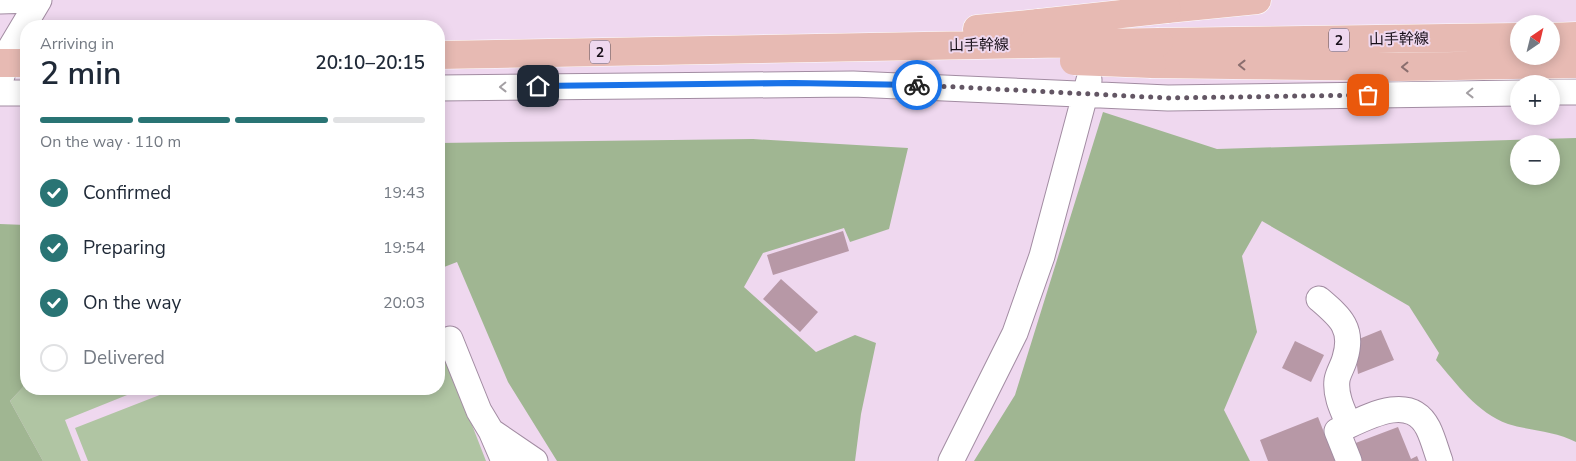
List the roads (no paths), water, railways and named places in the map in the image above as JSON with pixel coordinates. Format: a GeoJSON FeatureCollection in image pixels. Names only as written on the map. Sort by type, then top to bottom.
{"type":"FeatureCollection","features":[{"type":"Feature","properties":{"kind":"main road"},"geometry":{"type":"LineString","coordinates":[[762,49],[1033,42],[1167,9],[1257,0]]}},
{"type":"Feature","properties":{"kind":"main road"},"geometry":{"type":"LineString","coordinates":[[1560,37],[1576,36]]}},
{"type":"Feature","properties":{"kind":"main road","name":"山手幹線"},"geometry":{"type":"LineString","coordinates":[[445,55],[893,47],[1033,42],[1156,53],[1510,37]]}},
{"type":"Feature","properties":{"kind":"main road"},"geometry":{"type":"LineString","coordinates":[[1156,53],[1399,68],[1576,64]]}},
{"type":"Feature","properties":{"kind":"main road"},"geometry":{"type":"LineString","coordinates":[[0,63],[20,63]]}},
{"type":"Feature","properties":{"kind":"street"},"geometry":{"type":"LineString","coordinates":[[0,0],[32,0]]}},
{"type":"Feature","properties":{"kind":"street"},"geometry":{"type":"LineString","coordinates":[[27,20],[39,0]]}},
{"type":"Feature","properties":{"kind":"street"},"geometry":{"type":"LineString","coordinates":[[951,461],[1015,333],[1042,256],[1071,155],[1084,94],[1118,0]]}},
{"type":"Feature","properties":{"kind":"street"},"geometry":{"type":"LineString","coordinates":[[0,82],[11,47],[20,32]]}},
{"type":"Feature","properties":{"kind":"street"},"geometry":{"type":"LineString","coordinates":[[445,88],[912,85],[1168,98],[1510,92]]}},
{"type":"Feature","properties":{"kind":"street"},"geometry":{"type":"LineString","coordinates":[[1560,92],[1576,92]]}},
{"type":"Feature","properties":{"kind":"street"},"geometry":{"type":"LineString","coordinates":[[0,93],[20,93]]}},
{"type":"Feature","properties":{"kind":"street"},"geometry":{"type":"LineString","coordinates":[[1319,299],[1341,317],[1346,332],[1348,348],[1337,379],[1338,397],[1349,425]]}},
{"type":"Feature","properties":{"kind":"street"},"geometry":{"type":"LineString","coordinates":[[450,339],[480,411],[504,461]]}},
{"type":"Feature","properties":{"kind":"street"},"geometry":{"type":"LineString","coordinates":[[1349,461],[1337,430],[1391,408],[1413,412],[1427,426],[1440,461]]}},
{"type":"Feature","properties":{"kind":"street"},"geometry":{"type":"LineString","coordinates":[[491,431],[535,461]]}}]}
